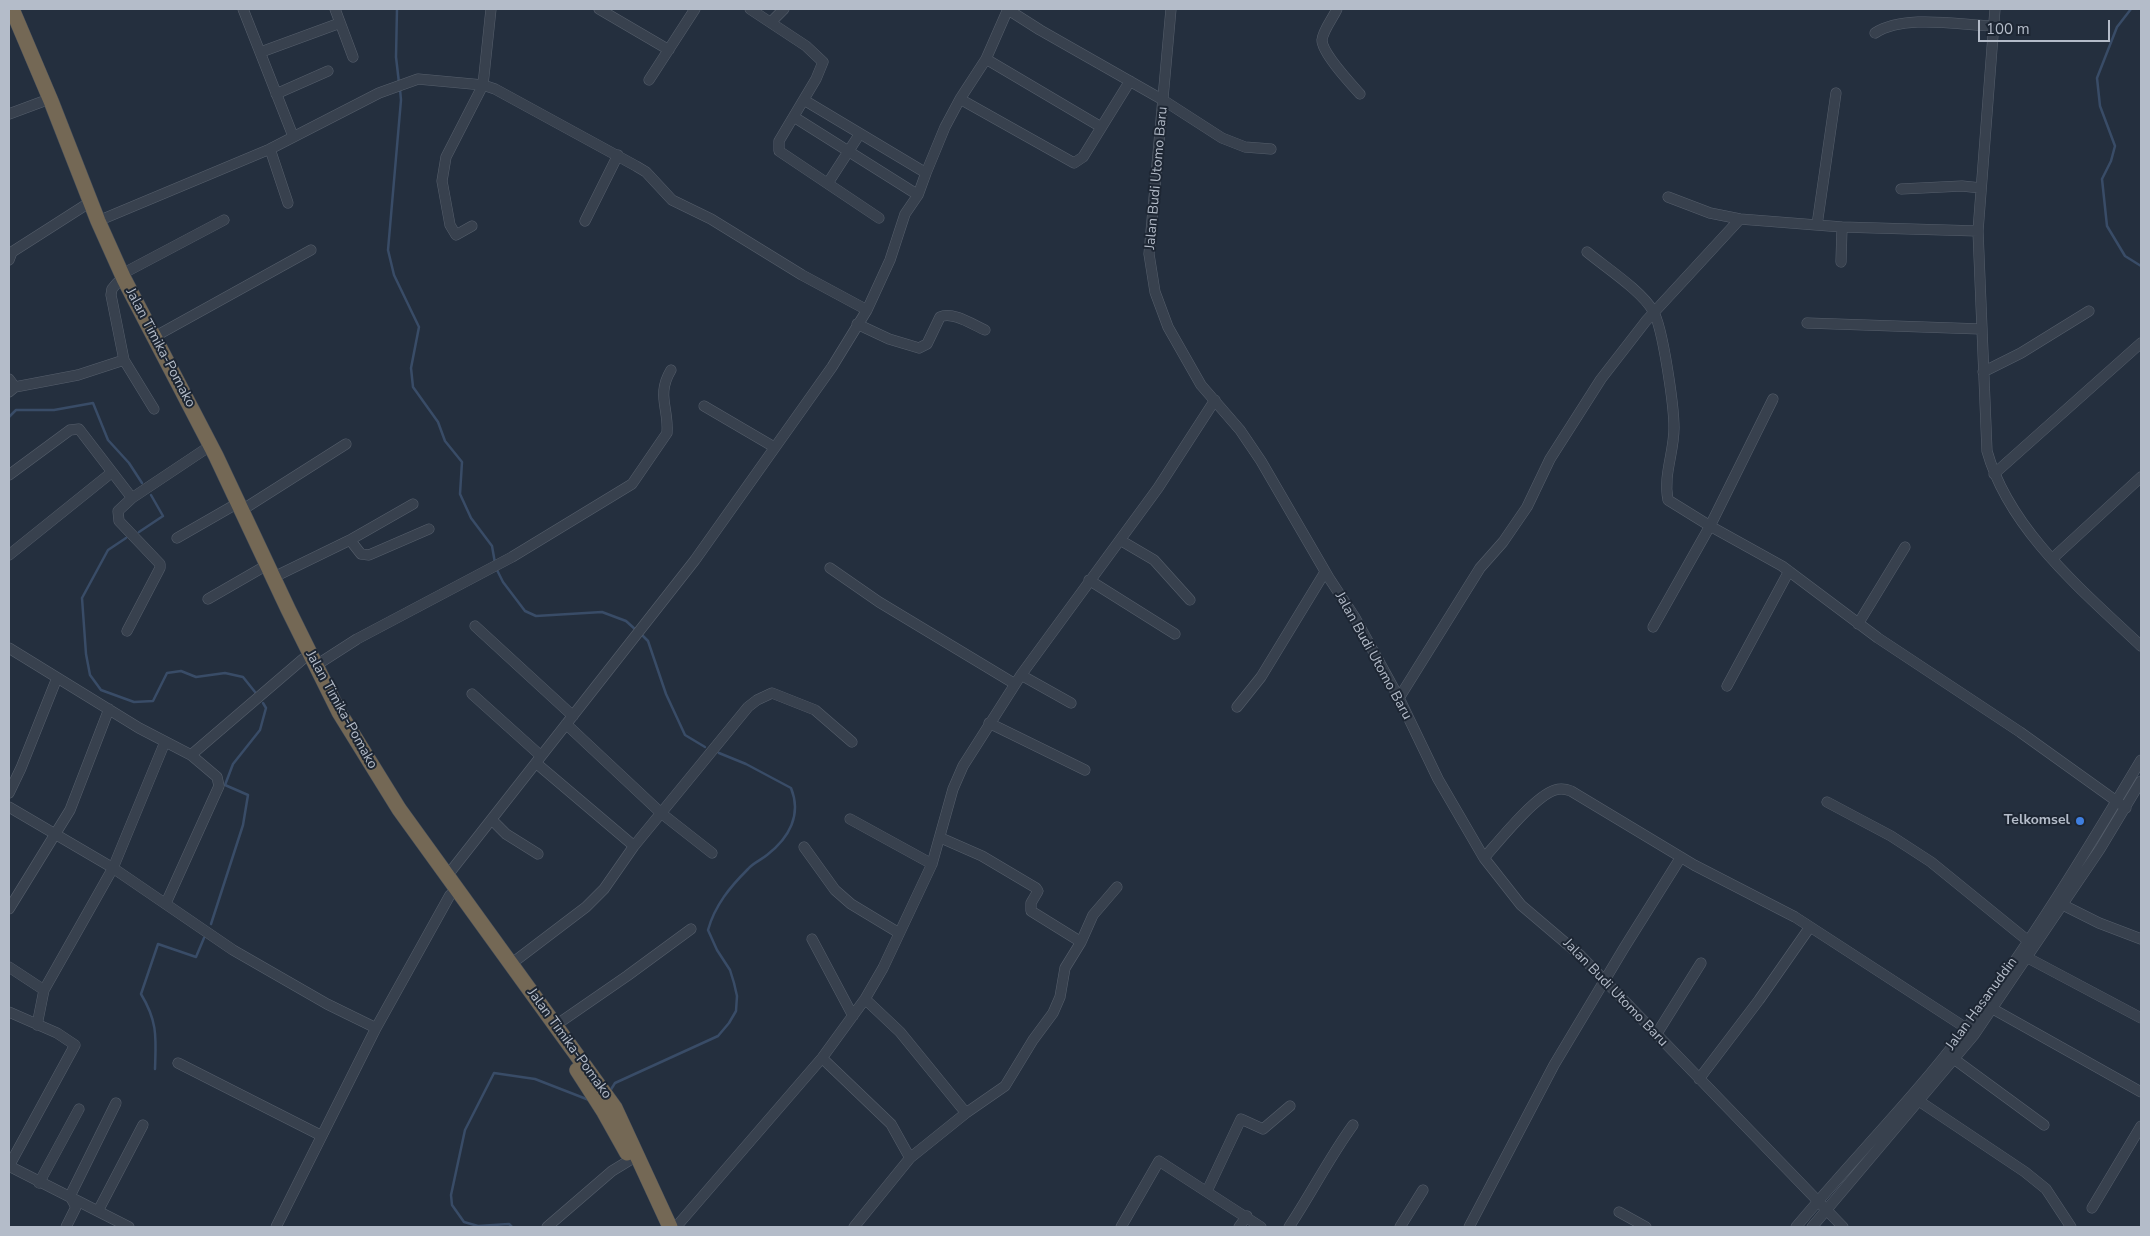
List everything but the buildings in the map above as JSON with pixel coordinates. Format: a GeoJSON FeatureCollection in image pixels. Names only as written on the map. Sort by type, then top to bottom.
{"type":"FeatureCollection","features":[{"type":"Feature","properties":{"kind":"highway"},"geometry":{"type":"LineString","coordinates":[[12,9],[52,101],[69,159]]}},
{"type":"Feature","properties":{"kind":"highway"},"geometry":{"type":"LineString","coordinates":[[9,21],[69,159]]}},
{"type":"Feature","properties":{"kind":"highway","name":"Jalan Timika-Pomako"},"geometry":{"type":"LineString","coordinates":[[69,159],[84,206],[204,450],[272,578],[332,716],[371,782],[587,1085],[630,1160],[661,1227]]}},
{"type":"Feature","properties":{"kind":"highway","name":"Jalan Timika-Pomako"},"geometry":{"type":"LineString","coordinates":[[69,159],[98,221],[119,279],[154,337],[236,509],[260,569],[309,663],[379,778],[447,876],[615,1108],[670,1227]]}},
{"type":"Feature","properties":{"kind":"street"},"geometry":{"type":"LineString","coordinates":[[245,9],[293,136]]}},
{"type":"Feature","properties":{"kind":"street"},"geometry":{"type":"LineString","coordinates":[[335,9],[353,57]]}},
{"type":"Feature","properties":{"kind":"street"},"geometry":{"type":"LineString","coordinates":[[472,226],[456,235],[450,225],[442,181],[446,157],[484,85],[491,9]]}},
{"type":"Feature","properties":{"kind":"street"},"geometry":{"type":"LineString","coordinates":[[599,9],[669,50]]}},
{"type":"Feature","properties":{"kind":"street"},"geometry":{"type":"LineString","coordinates":[[649,80],[695,9]]}},
{"type":"Feature","properties":{"kind":"street"},"geometry":{"type":"LineString","coordinates":[[750,9],[772,22],[823,60],[819,73],[779,141],[779,151],[879,218]]}},
{"type":"Feature","properties":{"kind":"street"},"geometry":{"type":"LineString","coordinates":[[772,22],[784,9]]}},
{"type":"Feature","properties":{"kind":"street"},"geometry":{"type":"LineString","coordinates":[[447,876],[709,542],[774,447],[827,375],[867,310],[890,260],[905,214],[918,195],[960,99],[986,59],[1008,9],[1040,30],[1164,100],[1235,145],[1271,149]]}},
{"type":"Feature","properties":{"kind":"street","name":"Jalan Budi Utomo Baru"},"geometry":{"type":"LineString","coordinates":[[1171,9],[1164,100],[1150,229],[1150,254],[1155,292],[1168,327],[1201,385],[1240,430],[1261,461],[1325,572],[1354,616],[1398,698],[1438,779],[1484,858],[1521,905],[1581,956],[1842,1227]]}},
{"type":"Feature","properties":{"kind":"street"},"geometry":{"type":"LineString","coordinates":[[1338,9],[1324,35],[1322,43],[1327,54],[1360,94]]}},
{"type":"Feature","properties":{"kind":"street"},"geometry":{"type":"LineString","coordinates":[[1995,9],[1978,232],[1987,451],[1994,474],[2011,508],[2083,591],[2141,646]]}},
{"type":"Feature","properties":{"kind":"street"},"geometry":{"type":"LineString","coordinates":[[262,52],[340,23]]}},
{"type":"Feature","properties":{"kind":"street"},"geometry":{"type":"LineString","coordinates":[[1876,33],[1897,23],[1994,26]]}},
{"type":"Feature","properties":{"kind":"street"},"geometry":{"type":"LineString","coordinates":[[986,59],[1101,127]]}},
{"type":"Feature","properties":{"kind":"street"},"geometry":{"type":"LineString","coordinates":[[276,94],[328,71]]}},
{"type":"Feature","properties":{"kind":"street"},"geometry":{"type":"LineString","coordinates":[[98,221],[270,149],[391,88],[412,80],[484,85],[522,103],[618,155],[646,172],[672,200],[711,218],[802,274],[867,310]]}},
{"type":"Feature","properties":{"kind":"street"},"geometry":{"type":"LineString","coordinates":[[960,99],[1074,163],[1083,157],[1130,80]]}},
{"type":"Feature","properties":{"kind":"street"},"geometry":{"type":"LineString","coordinates":[[1818,225],[1836,93]]}},
{"type":"Feature","properties":{"kind":"street"},"geometry":{"type":"LineString","coordinates":[[804,100],[926,174]]}},
{"type":"Feature","properties":{"kind":"street"},"geometry":{"type":"LineString","coordinates":[[9,114],[44,101]]}},
{"type":"Feature","properties":{"kind":"street"},"geometry":{"type":"LineString","coordinates":[[794,118],[918,195]]}},
{"type":"Feature","properties":{"kind":"street"},"geometry":{"type":"LineString","coordinates":[[828,183],[859,135]]}},
{"type":"Feature","properties":{"kind":"street"},"geometry":{"type":"LineString","coordinates":[[270,149],[288,203]]}},
{"type":"Feature","properties":{"kind":"street"},"geometry":{"type":"LineString","coordinates":[[585,221],[618,155]]}},
{"type":"Feature","properties":{"kind":"street"},"geometry":{"type":"LineString","coordinates":[[1902,189],[1962,186],[1981,188]]}},
{"type":"Feature","properties":{"kind":"street"},"geometry":{"type":"LineString","coordinates":[[1668,197],[1710,213],[1740,219],[1842,227],[1978,232]]}},
{"type":"Feature","properties":{"kind":"street"},"geometry":{"type":"LineString","coordinates":[[9,260],[12,252],[84,206]]}},
{"type":"Feature","properties":{"kind":"street"},"geometry":{"type":"LineString","coordinates":[[1398,698],[1480,568],[1503,542],[1527,507],[1550,458],[1575,416],[1630,339],[1740,219]]}},
{"type":"Feature","properties":{"kind":"street"},"geometry":{"type":"LineString","coordinates":[[154,408],[124,360],[111,295],[112,289],[119,279],[224,220]]}},
{"type":"Feature","properties":{"kind":"street"},"geometry":{"type":"LineString","coordinates":[[1841,262],[1842,227]]}},
{"type":"Feature","properties":{"kind":"street"},"geometry":{"type":"LineString","coordinates":[[154,337],[311,250]]}},
{"type":"Feature","properties":{"kind":"street"},"geometry":{"type":"LineString","coordinates":[[1587,252],[1635,292],[1654,312],[1664,352],[1674,427],[1666,477],[1668,500],[1789,571],[1858,624],[2020,732],[2126,808]]}},
{"type":"Feature","properties":{"kind":"street"},"geometry":{"type":"LineString","coordinates":[[1983,372],[2021,353],[2089,311]]}},
{"type":"Feature","properties":{"kind":"street"},"geometry":{"type":"LineString","coordinates":[[857,324],[889,339],[919,348],[928,344],[940,317],[943,315],[985,330]]}},
{"type":"Feature","properties":{"kind":"street"},"geometry":{"type":"LineString","coordinates":[[1807,322],[1981,329]]}},
{"type":"Feature","properties":{"kind":"street"},"geometry":{"type":"LineString","coordinates":[[1994,474],[2141,343]]}},
{"type":"Feature","properties":{"kind":"street"},"geometry":{"type":"LineString","coordinates":[[11,386],[78,375],[124,360]]}},
{"type":"Feature","properties":{"kind":"street"},"geometry":{"type":"LineString","coordinates":[[191,755],[309,663],[512,557],[632,484],[639,478],[667,433],[663,393],[664,383],[671,370]]}},
{"type":"Feature","properties":{"kind":"street"},"geometry":{"type":"LineString","coordinates":[[1653,627],[1710,526],[1773,399]]}},
{"type":"Feature","properties":{"kind":"street"},"geometry":{"type":"LineString","coordinates":[[676,1227],[822,1058],[865,999],[932,864],[955,784],[989,723],[1089,580],[1158,488],[1215,400]]}},
{"type":"Feature","properties":{"kind":"street"},"geometry":{"type":"LineString","coordinates":[[704,406],[774,447]]}},
{"type":"Feature","properties":{"kind":"street"},"geometry":{"type":"LineString","coordinates":[[9,475],[74,428],[83,431],[111,473],[132,498]]}},
{"type":"Feature","properties":{"kind":"street"},"geometry":{"type":"LineString","coordinates":[[177,538],[236,509],[346,444]]}},
{"type":"Feature","properties":{"kind":"street"},"geometry":{"type":"LineString","coordinates":[[127,630],[160,568],[158,561],[118,518],[120,508],[204,450]]}},
{"type":"Feature","properties":{"kind":"street"},"geometry":{"type":"LineString","coordinates":[[9,555],[111,473]]}},
{"type":"Feature","properties":{"kind":"street"},"geometry":{"type":"LineString","coordinates":[[2053,558],[2141,477]]}},
{"type":"Feature","properties":{"kind":"street"},"geometry":{"type":"LineString","coordinates":[[272,578],[350,540],[413,504]]}},
{"type":"Feature","properties":{"kind":"street"},"geometry":{"type":"LineString","coordinates":[[350,540],[361,554],[369,555],[429,529]]}},
{"type":"Feature","properties":{"kind":"street"},"geometry":{"type":"LineString","coordinates":[[1120,540],[1154,560],[1190,600]]}},
{"type":"Feature","properties":{"kind":"street"},"geometry":{"type":"LineString","coordinates":[[1858,624],[1905,547]]}},
{"type":"Feature","properties":{"kind":"street"},"geometry":{"type":"LineString","coordinates":[[830,568],[879,602],[1015,684]]}},
{"type":"Feature","properties":{"kind":"street"},"geometry":{"type":"LineString","coordinates":[[208,599],[260,569]]}},
{"type":"Feature","properties":{"kind":"street"},"geometry":{"type":"LineString","coordinates":[[1727,686],[1789,571]]}},
{"type":"Feature","properties":{"kind":"street"},"geometry":{"type":"LineString","coordinates":[[1238,707],[1261,677],[1325,572]]}},
{"type":"Feature","properties":{"kind":"street"},"geometry":{"type":"LineString","coordinates":[[1089,580],[1175,634]]}},
{"type":"Feature","properties":{"kind":"street"},"geometry":{"type":"LineString","coordinates":[[475,626],[573,716]]}},
{"type":"Feature","properties":{"kind":"street"},"geometry":{"type":"LineString","coordinates":[[9,648],[165,742],[191,755],[217,777],[219,786],[166,903]]}},
{"type":"Feature","properties":{"kind":"street"},"geometry":{"type":"LineString","coordinates":[[1021,675],[1070,703]]}},
{"type":"Feature","properties":{"kind":"street"},"geometry":{"type":"LineString","coordinates":[[9,793],[57,678]]}},
{"type":"Feature","properties":{"kind":"street"},"geometry":{"type":"LineString","coordinates":[[511,964],[604,890],[634,846],[748,707],[757,700],[772,692],[815,710],[852,742]]}},
{"type":"Feature","properties":{"kind":"street"},"geometry":{"type":"LineString","coordinates":[[472,694],[539,760],[634,846]]}},
{"type":"Feature","properties":{"kind":"street"},"geometry":{"type":"LineString","coordinates":[[9,909],[56,833],[77,794],[109,709]]}},
{"type":"Feature","properties":{"kind":"street"},"geometry":{"type":"LineString","coordinates":[[989,723],[1085,770]]}},
{"type":"Feature","properties":{"kind":"street"},"geometry":{"type":"LineString","coordinates":[[566,724],[661,813],[712,852]]}},
{"type":"Feature","properties":{"kind":"street"},"geometry":{"type":"LineString","coordinates":[[37,1026],[44,990],[113,868],[165,742]]}},
{"type":"Feature","properties":{"kind":"street","name":"Jalan Hasanuddin"},"geometry":{"type":"LineString","coordinates":[[1812,1227],[1888,1134],[1918,1101],[2092,844],[2141,760]]}},
{"type":"Feature","properties":{"kind":"street","name":"Jalan Hasanuddin"},"geometry":{"type":"LineString","coordinates":[[1796,1227],[1818,1200],[1937,1072],[1954,1059],[2028,958],[2126,808],[2141,781]]}},
{"type":"Feature","properties":{"kind":"street"},"geometry":{"type":"LineString","coordinates":[[1484,858],[1518,820],[1542,798],[1554,790],[1562,788],[1571,791],[1681,856],[1810,927],[1966,1028]]}},
{"type":"Feature","properties":{"kind":"street"},"geometry":{"type":"LineString","coordinates":[[1827,802],[1891,836],[1931,862],[2028,940]]}},
{"type":"Feature","properties":{"kind":"street"},"geometry":{"type":"LineString","coordinates":[[9,807],[113,868],[233,950],[327,1004],[376,1028]]}},
{"type":"Feature","properties":{"kind":"street"},"geometry":{"type":"LineString","coordinates":[[850,819],[932,864]]}},
{"type":"Feature","properties":{"kind":"street"},"geometry":{"type":"LineString","coordinates":[[492,820],[506,834],[538,854]]}},
{"type":"Feature","properties":{"kind":"street"},"geometry":{"type":"LineString","coordinates":[[941,838],[982,856],[1036,888],[1038,892],[1031,903],[1031,911],[1081,942]]}},
{"type":"Feature","properties":{"kind":"street"},"geometry":{"type":"LineString","coordinates":[[804,847],[835,890],[851,904],[899,933]]}},
{"type":"Feature","properties":{"kind":"street"},"geometry":{"type":"LineString","coordinates":[[1469,1227],[1554,1065],[1681,856]]}},
{"type":"Feature","properties":{"kind":"street"},"geometry":{"type":"LineString","coordinates":[[854,1227],[910,1158],[966,1113],[1005,1086],[1033,1040],[1053,1013],[1060,997],[1065,968],[1081,942],[1093,915],[1117,887]]}},
{"type":"Feature","properties":{"kind":"street"},"geometry":{"type":"LineString","coordinates":[[276,1227],[320,1135],[376,1028],[450,895]]}},
{"type":"Feature","properties":{"kind":"street"},"geometry":{"type":"LineString","coordinates":[[2063,905],[2099,923],[2141,939]]}},
{"type":"Feature","properties":{"kind":"street"},"geometry":{"type":"LineString","coordinates":[[1699,1079],[1759,1000],[1810,927]]}},
{"type":"Feature","properties":{"kind":"street"},"geometry":{"type":"LineString","coordinates":[[556,1025],[628,976],[690,929]]}},
{"type":"Feature","properties":{"kind":"street"},"geometry":{"type":"LineString","coordinates":[[812,938],[853,1016]]}},
{"type":"Feature","properties":{"kind":"street"},"geometry":{"type":"LineString","coordinates":[[2028,958],[2141,1018]]}},
{"type":"Feature","properties":{"kind":"street"},"geometry":{"type":"LineString","coordinates":[[1656,1035],[1701,963]]}},
{"type":"Feature","properties":{"kind":"street"},"geometry":{"type":"LineString","coordinates":[[9,966],[44,990]]}},
{"type":"Feature","properties":{"kind":"street"},"geometry":{"type":"LineString","coordinates":[[865,999],[900,1032],[966,1113]]}},
{"type":"Feature","properties":{"kind":"street"},"geometry":{"type":"LineString","coordinates":[[1993,1008],[2141,1092]]}},
{"type":"Feature","properties":{"kind":"street"},"geometry":{"type":"LineString","coordinates":[[9,1012],[37,1026],[57,1033],[75,1045],[9,1166],[39,1183],[70,1196],[129,1227]]}},
{"type":"Feature","properties":{"kind":"street"},"geometry":{"type":"LineString","coordinates":[[822,1058],[891,1124],[910,1158]]}},
{"type":"Feature","properties":{"kind":"street"},"geometry":{"type":"LineString","coordinates":[[1954,1059],[2044,1125]]}},
{"type":"Feature","properties":{"kind":"street"},"geometry":{"type":"LineString","coordinates":[[178,1063],[320,1135]]}},
{"type":"Feature","properties":{"kind":"street"},"geometry":{"type":"LineString","coordinates":[[1918,1101],[2025,1172],[2046,1189],[2071,1227]]}},
{"type":"Feature","properties":{"kind":"street"},"geometry":{"type":"LineString","coordinates":[[70,1196],[116,1103]]}},
{"type":"Feature","properties":{"kind":"street"},"geometry":{"type":"LineString","coordinates":[[1207,1190],[1241,1119],[1263,1129],[1290,1106]]}},
{"type":"Feature","properties":{"kind":"street"},"geometry":{"type":"LineString","coordinates":[[39,1183],[80,1109]]}},
{"type":"Feature","properties":{"kind":"street"},"geometry":{"type":"LineString","coordinates":[[98,1211],[143,1125]]}},
{"type":"Feature","properties":{"kind":"street"},"geometry":{"type":"LineString","coordinates":[[1289,1227],[1317,1185],[1334,1152],[1353,1125]]}},
{"type":"Feature","properties":{"kind":"street"},"geometry":{"type":"LineString","coordinates":[[2092,1208],[2141,1126]]}},
{"type":"Feature","properties":{"kind":"street"},"geometry":{"type":"LineString","coordinates":[[547,1227],[612,1171],[630,1160]]}},
{"type":"Feature","properties":{"kind":"street"},"geometry":{"type":"LineString","coordinates":[[1121,1227],[1159,1161],[1207,1190],[1261,1227]]}},
{"type":"Feature","properties":{"kind":"street"},"geometry":{"type":"LineString","coordinates":[[1400,1227],[1423,1190]]}},
{"type":"Feature","properties":{"kind":"street"},"geometry":{"type":"LineString","coordinates":[[66,1227],[76,1207],[70,1196]]}},
{"type":"Feature","properties":{"kind":"street"},"geometry":{"type":"LineString","coordinates":[[1619,1212],[1646,1227]]}},
{"type":"Feature","properties":{"kind":"street"},"geometry":{"type":"LineString","coordinates":[[1239,1227],[1247,1216]]}},
{"type":"Feature","properties":{"kind":"waterway"},"geometry":{"type":"LineString","coordinates":[[397,9],[396,57],[399,83]]}},
{"type":"Feature","properties":{"kind":"waterway"},"geometry":{"type":"LineString","coordinates":[[2131,9],[2117,27],[2097,78],[2100,106],[2115,146],[2111,161],[2102,179],[2107,226],[2125,256],[2141,266]]}},
{"type":"Feature","properties":{"kind":"waterway"},"geometry":{"type":"LineString","coordinates":[[400,89],[401,100],[388,250],[394,275],[419,327],[411,368],[413,387],[438,422],[445,441],[462,462],[460,494],[471,518],[492,546],[495,563]]}},
{"type":"Feature","properties":{"kind":"waterway"},"geometry":{"type":"LineString","coordinates":[[9,417],[16,410],[54,410],[93,403],[108,440],[129,463],[142,483]]}},
{"type":"Feature","properties":{"kind":"waterway"},"geometry":{"type":"LineString","coordinates":[[139,532],[163,516],[151,495]]}},
{"type":"Feature","properties":{"kind":"waterway"},"geometry":{"type":"LineString","coordinates":[[126,538],[108,550],[82,598],[86,654],[90,675],[101,690],[134,702],[153,701],[167,673],[181,671],[196,677],[225,673],[243,677],[255,692]]}},
{"type":"Feature","properties":{"kind":"waterway"},"geometry":{"type":"LineString","coordinates":[[496,568],[503,582],[525,611],[536,616],[602,612],[626,621],[636,630]]}},
{"type":"Feature","properties":{"kind":"waterway"},"geometry":{"type":"LineString","coordinates":[[640,633],[648,641],[666,694],[685,735],[705,747]]}},
{"type":"Feature","properties":{"kind":"waterway"},"geometry":{"type":"LineString","coordinates":[[211,924],[243,825],[248,795],[225,785],[233,764],[260,730],[266,708],[263,703]]}},
{"type":"Feature","properties":{"kind":"waterway"},"geometry":{"type":"LineString","coordinates":[[610,1091],[615,1083],[718,1036],[736,1011],[737,996],[730,970],[717,950],[708,930],[719,904],[729,890],[750,867],[765,857],[782,841],[791,825],[795,807],[791,788],[746,764],[719,753]]}},
{"type":"Feature","properties":{"kind":"waterway"},"geometry":{"type":"LineString","coordinates":[[155,1069],[155,1030],[147,1004],[141,994],[158,944],[196,957],[204,938]]}},
{"type":"Feature","properties":{"kind":"waterway"},"geometry":{"type":"LineString","coordinates":[[512,1227],[509,1224],[478,1226],[464,1222],[452,1205],[451,1195],[465,1130],[494,1073],[535,1079],[589,1100]]}},
{"type":"Feature","properties":{"kind":"place","name":"Telkomsel"},"geometry":{"type":"Point","coordinates":[2080,821]}}]}
